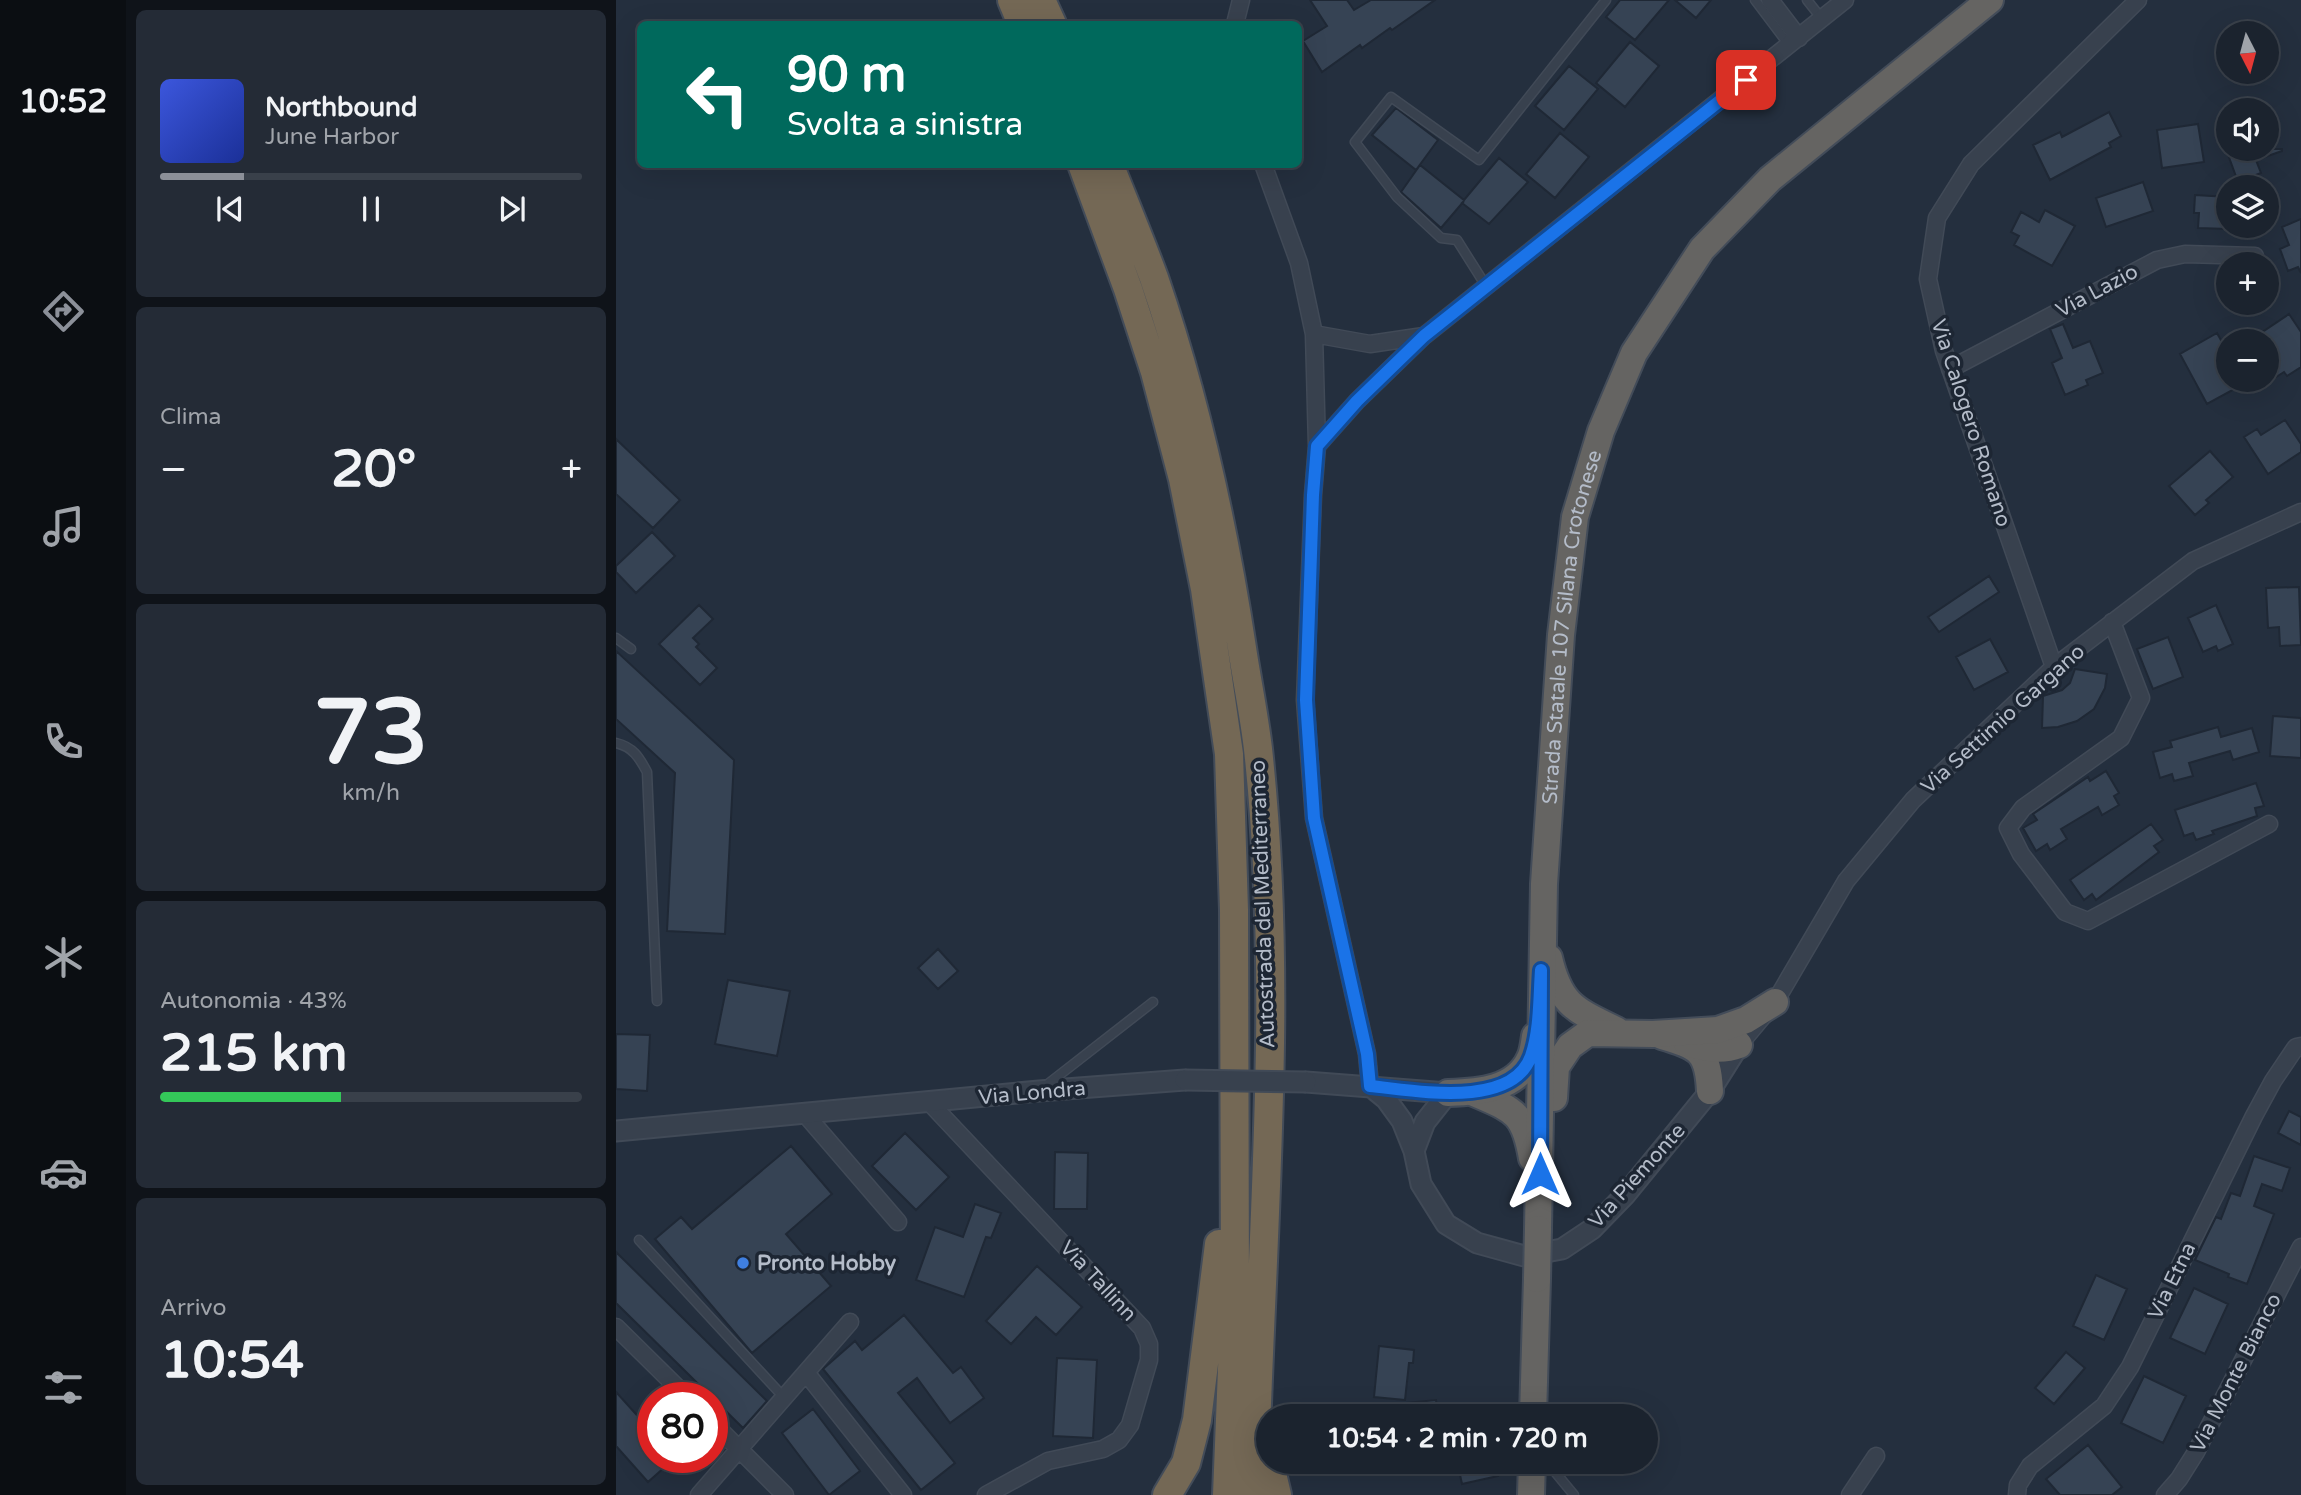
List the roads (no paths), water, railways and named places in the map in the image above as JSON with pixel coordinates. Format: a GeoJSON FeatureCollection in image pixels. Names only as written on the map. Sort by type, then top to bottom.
{"type":"FeatureCollection","features":[{"type":"Feature","properties":{"kind":"highway"},"geometry":{"type":"LineString","coordinates":[[1012,0],[1021,21]]}},
{"type":"Feature","properties":{"kind":"highway"},"geometry":{"type":"LineString","coordinates":[[1041,0],[1051,21]]}},
{"type":"Feature","properties":{"kind":"highway","name":"Strada Statale 107 Silana Crotonese"},"geometry":{"type":"LineString","coordinates":[[1533,1404],[1540,1199],[1544,884],[1561,635],[1574,517],[1601,431],[1634,353],[1702,249],[1770,179],[1990,0]]}},
{"type":"Feature","properties":{"kind":"highway","name":"Autostrada del Mediterraneo"},"geometry":{"type":"LineString","coordinates":[[1083,168],[1128,289],[1183,479],[1203,577],[1229,754],[1234,911],[1235,1293],[1227,1495]]}},
{"type":"Feature","properties":{"kind":"highway","name":"Autostrada del Mediterraneo"},"geometry":{"type":"LineString","coordinates":[[1112,168],[1154,279],[1180,363],[1209,473],[1232,583],[1258,748],[1270,986],[1263,1292],[1254,1495]]}},
{"type":"Feature","properties":{"kind":"highway"},"geometry":{"type":"LineString","coordinates":[[1544,884],[1549,960],[1557,988],[1571,1007],[1620,1033]]}},
{"type":"Feature","properties":{"kind":"highway"},"geometry":{"type":"LineString","coordinates":[[1167,1495],[1186,1463],[1197,1420],[1219,1252],[1222,958],[1234,911]]}},
{"type":"Feature","properties":{"kind":"highway"},"geometry":{"type":"LineString","coordinates":[[1460,1092],[1500,1087],[1530,1059],[1535,1037],[1541,970]]}},
{"type":"Feature","properties":{"kind":"highway"},"geometry":{"type":"LineString","coordinates":[[1540,1199],[1548,1180],[1556,1067],[1570,1046],[1588,1033],[1728,1037],[1746,1020],[1775,1002]]}},
{"type":"Feature","properties":{"kind":"highway"},"geometry":{"type":"LineString","coordinates":[[1653,1034],[1713,1049],[1728,1049],[1728,1037]]}},
{"type":"Feature","properties":{"kind":"highway"},"geometry":{"type":"LineString","coordinates":[[1685,1043],[1703,1055],[1709,1072],[1710,1091]]}},
{"type":"Feature","properties":{"kind":"highway"},"geometry":{"type":"LineString","coordinates":[[1460,1092],[1512,1109],[1526,1128],[1538,1229]]}},
{"type":"Feature","properties":{"kind":"highway"},"geometry":{"type":"LineString","coordinates":[[1263,1292],[1276,1354],[1275,1404]]}},
{"type":"Feature","properties":{"kind":"highway"},"geometry":{"type":"LineString","coordinates":[[1273,1474],[1277,1495]]}},
{"type":"Feature","properties":{"kind":"highway"},"geometry":{"type":"LineString","coordinates":[[1531,1495],[1532,1474]]}},
{"type":"Feature","properties":{"kind":"street"},"geometry":{"type":"LineString","coordinates":[[1236,21],[1241,0]]}},
{"type":"Feature","properties":{"kind":"street"},"geometry":{"type":"LineString","coordinates":[[1770,0],[1794,42]]}},
{"type":"Feature","properties":{"kind":"street"},"geometry":{"type":"LineString","coordinates":[[1317,446],[1357,401],[1424,336],[1845,0]]}},
{"type":"Feature","properties":{"kind":"street","name":"Via Calogero Romano"},"geometry":{"type":"LineString","coordinates":[[2054,667],[1944,351],[1928,279],[1937,218],[1971,164],[2138,0]]}},
{"type":"Feature","properties":{"kind":"street"},"geometry":{"type":"LineString","coordinates":[[1264,168],[1299,263],[1314,334],[1317,446],[1306,700],[1314,818],[1367,1054],[1370,1086]]}},
{"type":"Feature","properties":{"kind":"street","name":"Via Lazio"},"geometry":{"type":"LineString","coordinates":[[1950,369],[2157,260],[2185,254],[2216,255]]}},
{"type":"Feature","properties":{"kind":"street"},"geometry":{"type":"LineString","coordinates":[[1314,334],[1370,344],[1424,336]]}},
{"type":"Feature","properties":{"kind":"street","name":"Via Settimio Gargano"},"geometry":{"type":"LineString","coordinates":[[1775,1002],[1813,934],[1854,871],[1913,800],[2054,667],[2193,561],[2301,512]]}},
{"type":"Feature","properties":{"kind":"street"},"geometry":{"type":"LineString","coordinates":[[2112,622],[2141,698],[2121,738],[2023,808],[2008,828],[2021,854],[2065,912],[2088,921],[2269,824]]}},
{"type":"Feature","properties":{"kind":"street","name":"Via Piemonte"},"geometry":{"type":"LineString","coordinates":[[1370,1086],[1386,1099],[1402,1121],[1414,1151],[1421,1184],[1446,1224],[1477,1243],[1524,1256],[1562,1249],[1592,1229],[1625,1195],[1710,1091],[1728,1037]]}},
{"type":"Feature","properties":{"kind":"street","name":"Via Etna"},"geometry":{"type":"LineString","coordinates":[[2017,1495],[2018,1485],[2030,1466],[2104,1406],[2130,1367],[2266,1093],[2287,1058],[2296,1047],[2301,1046]]}},
{"type":"Feature","properties":{"kind":"street","name":"Via Londra"},"geometry":{"type":"LineString","coordinates":[[616,1131],[1185,1080],[1306,1082],[1460,1092]]}},
{"type":"Feature","properties":{"kind":"street"},"geometry":{"type":"LineString","coordinates":[[1416,1090],[1425,1122]]}},
{"type":"Feature","properties":{"kind":"street"},"geometry":{"type":"LineString","coordinates":[[1402,1121],[1416,1090]]}},
{"type":"Feature","properties":{"kind":"street"},"geometry":{"type":"LineString","coordinates":[[1414,1151],[1425,1122],[1460,1092]]}},
{"type":"Feature","properties":{"kind":"street","name":"Via Tallinn"},"geometry":{"type":"LineString","coordinates":[[930,1103],[1142,1328],[1149,1344],[1149,1360],[1130,1425],[1119,1440],[1103,1449],[1048,1461],[986,1495]]}},
{"type":"Feature","properties":{"kind":"street"},"geometry":{"type":"LineString","coordinates":[[805,1114],[898,1222]]}},
{"type":"Feature","properties":{"kind":"street","name":"Via Monte Bianco"},"geometry":{"type":"LineString","coordinates":[[2165,1495],[2196,1452],[2301,1247]]}},
{"type":"Feature","properties":{"kind":"street"},"geometry":{"type":"LineString","coordinates":[[699,1495],[850,1322]]}},
{"type":"Feature","properties":{"kind":"street"},"geometry":{"type":"LineString","coordinates":[[616,1327],[672,1382]]}},
{"type":"Feature","properties":{"kind":"street"},"geometry":{"type":"LineString","coordinates":[[807,1374],[903,1495]]}},
{"type":"Feature","properties":{"kind":"street"},"geometry":{"type":"LineString","coordinates":[[728,1438],[785,1495]]}},
{"type":"Feature","properties":{"kind":"street"},"geometry":{"type":"LineString","coordinates":[[1850,1495],[1876,1456]]}},
{"type":"Feature","properties":{"kind":"lane"},"geometry":{"type":"LineString","coordinates":[[1486,286],[1457,240],[1441,238],[1397,197],[1355,142],[1391,97],[1479,160],[1606,0]]}},
{"type":"Feature","properties":{"kind":"lane"},"geometry":{"type":"LineString","coordinates":[[1755,0],[1794,42]]}},
{"type":"Feature","properties":{"kind":"lane"},"geometry":{"type":"LineString","coordinates":[[1807,0],[1822,19]]}},
{"type":"Feature","properties":{"kind":"lane"},"geometry":{"type":"LineString","coordinates":[[616,638],[631,649]]}},
{"type":"Feature","properties":{"kind":"lane"},"geometry":{"type":"LineString","coordinates":[[616,743],[627,746],[639,757],[647,772],[657,1001]]}},
{"type":"Feature","properties":{"kind":"lane"},"geometry":{"type":"LineString","coordinates":[[1039,1091],[1153,1002]]}},
{"type":"Feature","properties":{"kind":"lane"},"geometry":{"type":"LineString","coordinates":[[639,1240],[778,1391]]}},
{"type":"Feature","properties":{"kind":"lane"},"geometry":{"type":"LineString","coordinates":[[1557,1474],[1574,1495]]}},
{"type":"Feature","properties":{"kind":"place","name":"Pronto Hobby"},"geometry":{"type":"Point","coordinates":[743,1263]}}]}
